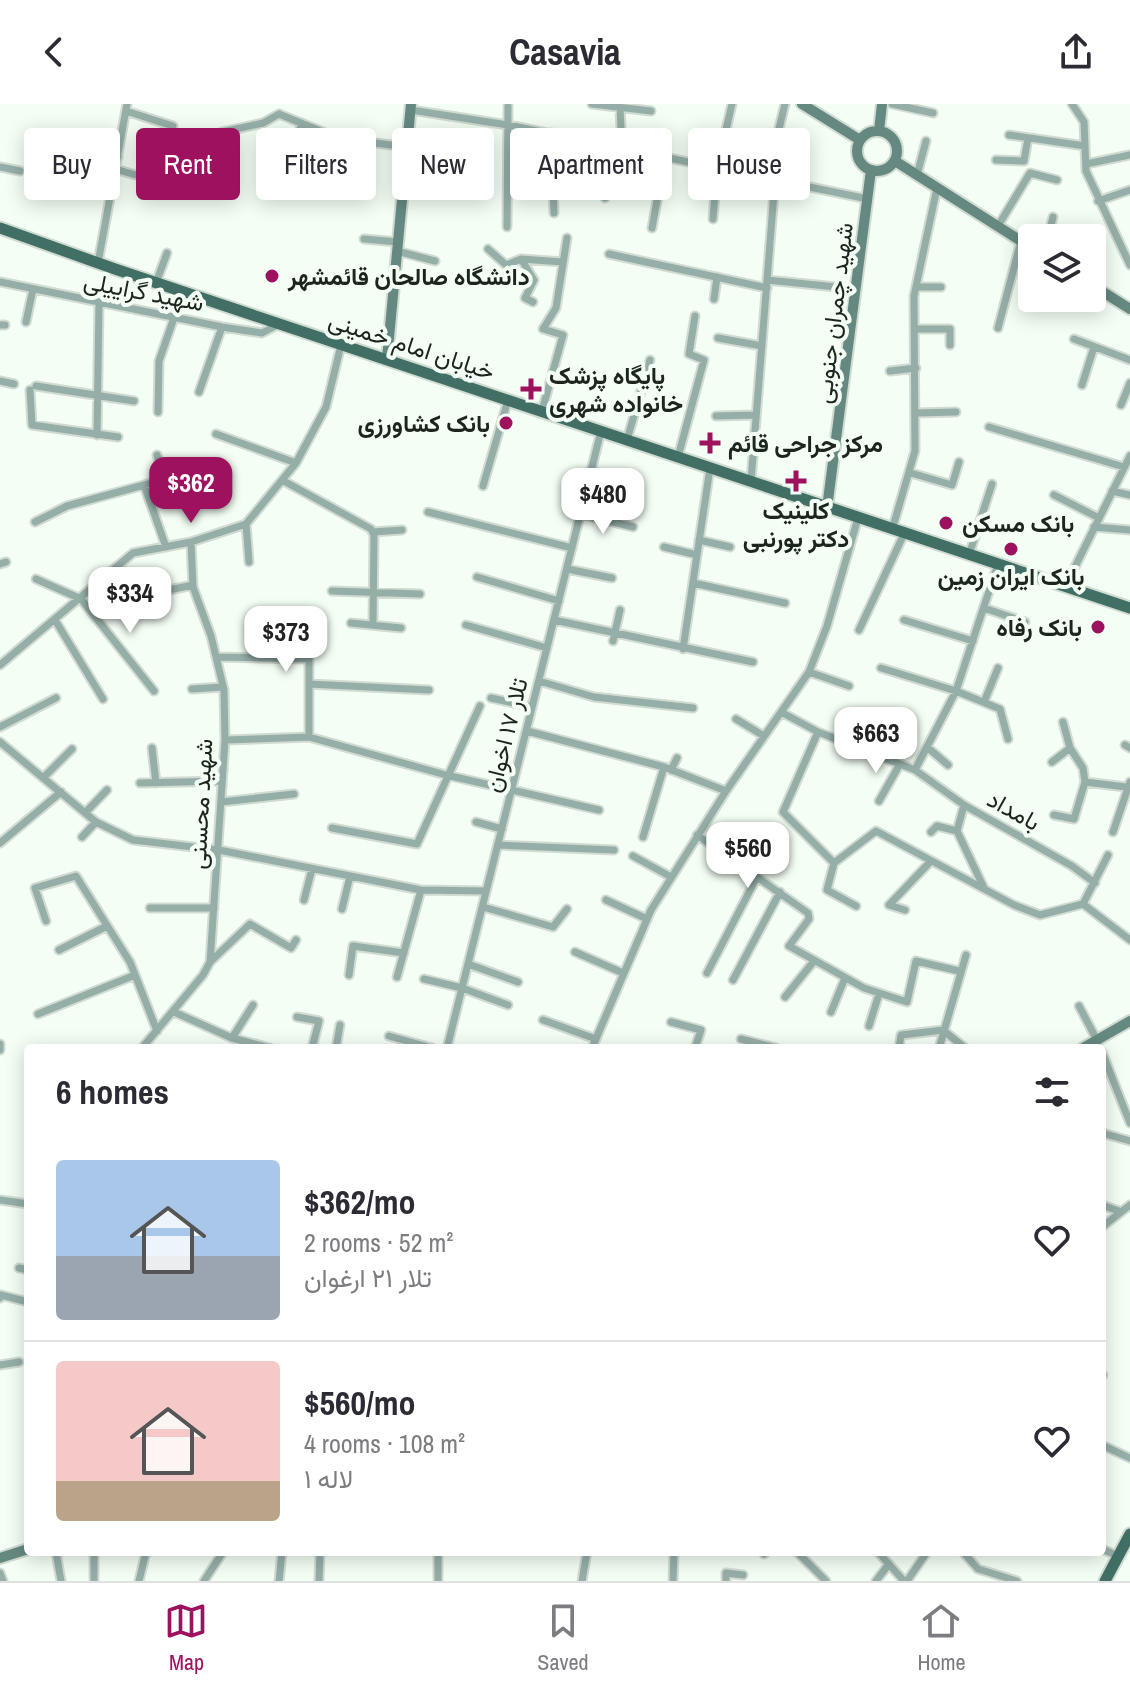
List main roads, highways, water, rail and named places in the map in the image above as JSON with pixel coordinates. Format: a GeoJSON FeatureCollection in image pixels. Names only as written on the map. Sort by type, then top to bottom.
{"type":"FeatureCollection","features":[{"type":"Feature","properties":{"kind":"main road"},"geometry":{"type":"LineString","coordinates":[[802,104],[860,140]]}},
{"type":"Feature","properties":{"kind":"main road"},"geometry":{"type":"LineString","coordinates":[[879,131],[882,104]]}},
{"type":"Feature","properties":{"kind":"main road"},"geometry":{"type":"LineString","coordinates":[[387,359],[411,107]]}},
{"type":"Feature","properties":{"kind":"main road"},"geometry":{"type":"LineString","coordinates":[[860,140],[879,131]]}},
{"type":"Feature","properties":{"kind":"main road"},"geometry":{"type":"LineString","coordinates":[[879,131],[895,142],[895,161]]}},
{"type":"Feature","properties":{"kind":"main road"},"geometry":{"type":"LineString","coordinates":[[860,140],[857,154],[871,170],[884,170],[895,161]]}},
{"type":"Feature","properties":{"kind":"main road"},"geometry":{"type":"LineString","coordinates":[[895,161],[1018,239]]}},
{"type":"Feature","properties":{"kind":"main road","name":"شهید چمران جنوبی"},"geometry":{"type":"LineString","coordinates":[[827,508],[871,170]]}},
{"type":"Feature","properties":{"kind":"main road","name":"خیابان امام خمینی"},"geometry":{"type":"LineString","coordinates":[[0,228],[156,283],[1130,608]]}},
{"type":"Feature","properties":{"kind":"main road"},"geometry":{"type":"LineString","coordinates":[[1106,294],[1130,309]]}},
{"type":"Feature","properties":{"kind":"main road"},"geometry":{"type":"LineString","coordinates":[[1102,1044],[1130,1021]]}},
{"type":"Feature","properties":{"kind":"main road"},"geometry":{"type":"LineString","coordinates":[[1105,1581],[1130,1534]]}},
{"type":"Feature","properties":{"kind":"main road"},"geometry":{"type":"LineString","coordinates":[[0,1558],[24,1550]]}},
{"type":"Feature","properties":{"kind":"place","name":"دانشگاه صالحان قائمشهر"},"geometry":{"type":"Point","coordinates":[272,276]}},
{"type":"Feature","properties":{"kind":"place","name":"پایگاه پزشک خانواده شهری"},"geometry":{"type":"Point","coordinates":[531,389]}},
{"type":"Feature","properties":{"kind":"place","name":"بانک کشاورزی"},"geometry":{"type":"Point","coordinates":[506,423]}},
{"type":"Feature","properties":{"kind":"place","name":"مرکز جراحی قائم"},"geometry":{"type":"Point","coordinates":[710,443]}},
{"type":"Feature","properties":{"kind":"place","name":"کلینیک دکتر پورنبی"},"geometry":{"type":"Point","coordinates":[796,481]}},
{"type":"Feature","properties":{"kind":"place","name":"بانک مسکن"},"geometry":{"type":"Point","coordinates":[946,523]}},
{"type":"Feature","properties":{"kind":"place","name":"بانک ایران زمین"},"geometry":{"type":"Point","coordinates":[1011,549]}},
{"type":"Feature","properties":{"kind":"place","name":"بانک رفاه"},"geometry":{"type":"Point","coordinates":[1098,627]}}]}
